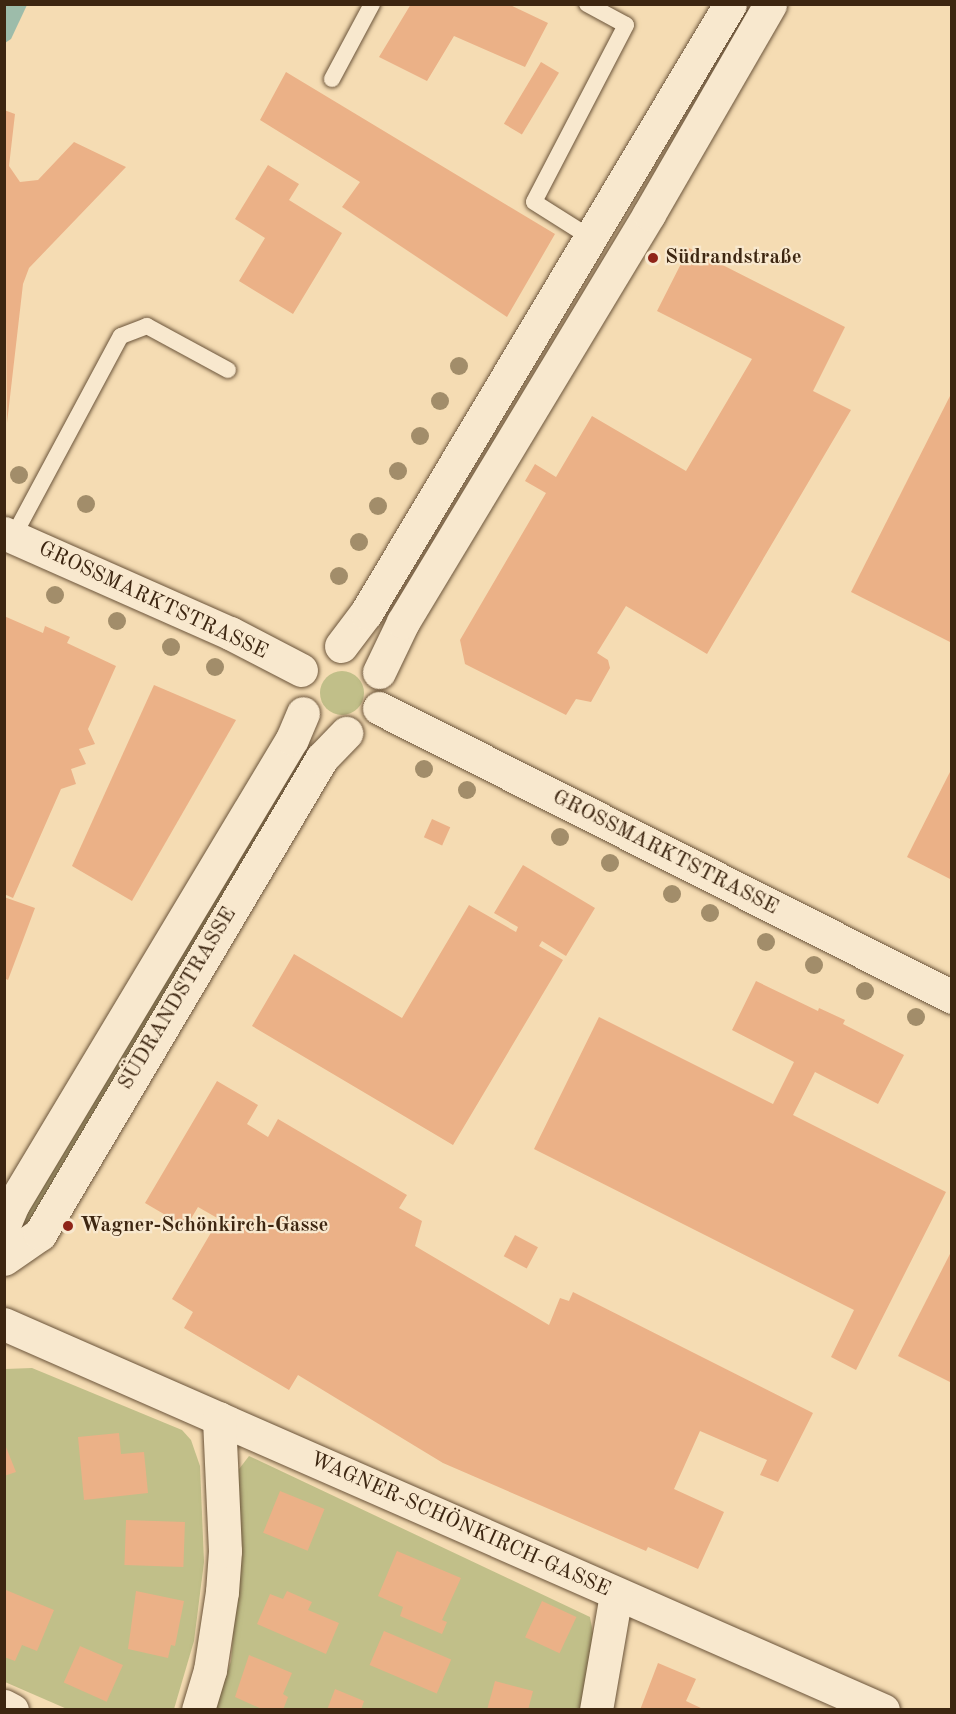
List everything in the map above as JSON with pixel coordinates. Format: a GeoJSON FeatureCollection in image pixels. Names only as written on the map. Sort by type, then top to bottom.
{"type":"FeatureCollection","features":[{"type":"Feature","properties":{"kind":"street"},"geometry":{"type":"LineString","coordinates":[[341,646],[366,613],[729,4]]}},
{"type":"Feature","properties":{"kind":"street"},"geometry":{"type":"LineString","coordinates":[[379,672],[403,622],[661,194],[770,4]]}},
{"type":"Feature","properties":{"kind":"street","name":"GROSSMARKTSTRASSE"},"geometry":{"type":"LineString","coordinates":[[9,535],[230,633],[301,669]]}},
{"type":"Feature","properties":{"kind":"street"},"geometry":{"type":"LineString","coordinates":[[346,733],[320,729],[303,713],[296,691],[301,669],[318,652],[341,646],[363,653],[379,672],[383,690],[379,708]]}},
{"type":"Feature","properties":{"kind":"street","name":"GROSSMARKTSTRASSE"},"geometry":{"type":"LineString","coordinates":[[379,708],[951,997]]}},
{"type":"Feature","properties":{"kind":"street","name":"SÜDRANDSTRASSE"},"geometry":{"type":"LineString","coordinates":[[4,1258],[40,1234],[322,758],[346,733],[367,724],[379,708]]}},
{"type":"Feature","properties":{"kind":"street","name":"SÜDRANDSTRASSE"},"geometry":{"type":"LineString","coordinates":[[4,1225],[13,1204],[292,739],[303,713]]}},
{"type":"Feature","properties":{"kind":"street","name":"WAGNER-SCHÖNKIRCH-GASSE"},"geometry":{"type":"LineString","coordinates":[[4,1324],[883,1710]]}},
{"type":"Feature","properties":{"kind":"street"},"geometry":{"type":"LineString","coordinates":[[198,1710],[214,1650],[225,1551],[219,1418]]}},
{"type":"Feature","properties":{"kind":"street"},"geometry":{"type":"LineString","coordinates":[[596,1710],[616,1594]]}},
{"type":"Feature","properties":{"kind":"street"},"geometry":{"type":"LineString","coordinates":[[4,1706],[12,1710]]}},
{"type":"Feature","properties":{"kind":"lane"},"geometry":{"type":"LineString","coordinates":[[332,79],[372,4]]}},
{"type":"Feature","properties":{"kind":"lane"},"geometry":{"type":"LineString","coordinates":[[587,4],[626,25],[534,202],[591,238]]}},
{"type":"Feature","properties":{"kind":"lane"},"geometry":{"type":"LineString","coordinates":[[9,535],[121,336],[147,326],[228,369]]}},
{"type":"Feature","properties":{"kind":"shaded area"},"geometry":{"type":"Polygon","coordinates":[[[5,4],[27,5],[11,39],[5,43],[5,4]]]}},
{"type":"Feature","properties":{"kind":"shaded area"},"geometry":{"type":"Polygon","coordinates":[[[342,671],[357,678],[364,693],[357,708],[342,715],[327,708],[320,693],[327,678],[342,671]]]}},
{"type":"Feature","properties":{"kind":"shaded area"},"geometry":{"type":"Polygon","coordinates":[[[299,747],[313,758],[31,1230],[20,1231],[17,1220],[299,747]]]}},
{"type":"Feature","properties":{"kind":"shaded area"},"geometry":{"type":"Polygon","coordinates":[[[32,1368],[182,1430],[191,1440],[200,1466],[204,1562],[194,1641],[174,1709],[67,1709],[5,1682],[5,1369],[32,1368]]]}},
{"type":"Feature","properties":{"kind":"shaded area"},"geometry":{"type":"Polygon","coordinates":[[[249,1456],[590,1617],[593,1633],[581,1709],[215,1710],[231,1661],[240,1529],[233,1477],[249,1456]]]}},
{"type":"Feature","properties":{"kind":"building"},"geometry":{"type":"Polygon","coordinates":[[[411,4],[508,4],[548,23],[525,67],[454,36],[427,81],[379,57],[411,4]]]}},
{"type":"Feature","properties":{"kind":"building"},"geometry":{"type":"Polygon","coordinates":[[[541,62],[559,73],[522,135],[504,124],[541,62]]]}},
{"type":"Feature","properties":{"kind":"building"},"geometry":{"type":"Polygon","coordinates":[[[286,72],[555,234],[507,317],[342,207],[360,182],[260,120],[286,72]]]}},
{"type":"Feature","properties":{"kind":"building"},"geometry":{"type":"Polygon","coordinates":[[[4,110],[15,114],[9,166],[20,182],[38,180],[74,142],[126,167],[29,268],[23,284],[7,423],[4,110]]]}},
{"type":"Feature","properties":{"kind":"building"},"geometry":{"type":"Polygon","coordinates":[[[268,165],[299,184],[289,200],[342,233],[293,314],[239,281],[265,238],[235,219],[268,165]]]}},
{"type":"Feature","properties":{"kind":"building"},"geometry":{"type":"Polygon","coordinates":[[[689,248],[845,327],[813,391],[851,410],[707,654],[626,606],[597,653],[608,660],[610,668],[591,702],[576,699],[566,715],[465,664],[460,640],[546,493],[525,481],[535,464],[556,477],[592,416],[686,471],[752,359],[657,311],[689,248]]]}},
{"type":"Feature","properties":{"kind":"building"},"geometry":{"type":"Polygon","coordinates":[[[952,392],[952,643],[851,592],[952,392]]]}},
{"type":"Feature","properties":{"kind":"building"},"geometry":{"type":"Polygon","coordinates":[[[4,616],[43,633],[45,626],[70,637],[67,643],[116,666],[88,729],[95,744],[79,749],[86,764],[71,769],[76,784],[61,789],[13,898],[4,894],[4,616]]]}},
{"type":"Feature","properties":{"kind":"building"},"geometry":{"type":"Polygon","coordinates":[[[154,685],[236,720],[132,901],[72,866],[154,685]]]}},
{"type":"Feature","properties":{"kind":"building"},"geometry":{"type":"Polygon","coordinates":[[[952,768],[952,880],[907,857],[952,768]]]}},
{"type":"Feature","properties":{"kind":"building"},"geometry":{"type":"Polygon","coordinates":[[[432,819],[450,827],[442,845],[424,837],[432,819]]]}},
{"type":"Feature","properties":{"kind":"building"},"geometry":{"type":"Polygon","coordinates":[[[523,865],[595,908],[566,956],[542,941],[539,946],[563,960],[453,1145],[252,1026],[294,954],[402,1018],[469,905],[516,932],[518,927],[494,913],[523,865]]]}},
{"type":"Feature","properties":{"kind":"building"},"geometry":{"type":"Polygon","coordinates":[[[4,897],[35,908],[8,980],[4,978],[4,897]]]}},
{"type":"Feature","properties":{"kind":"building"},"geometry":{"type":"Polygon","coordinates":[[[756,981],[818,1011],[819,1008],[845,1020],[843,1024],[904,1055],[878,1104],[815,1072],[793,1115],[946,1192],[856,1370],[831,1357],[854,1310],[534,1149],[599,1017],[773,1104],[794,1062],[732,1030],[756,981]]]}},
{"type":"Feature","properties":{"kind":"building"},"geometry":{"type":"Polygon","coordinates":[[[217,1081],[258,1105],[247,1124],[268,1137],[278,1119],[407,1195],[399,1208],[422,1221],[415,1246],[549,1325],[560,1298],[569,1301],[573,1292],[813,1413],[778,1482],[760,1475],[767,1460],[700,1431],[674,1489],[724,1512],[698,1569],[648,1547],[646,1551],[443,1463],[298,1375],[289,1390],[184,1328],[193,1312],[172,1299],[219,1219],[198,1207],[186,1227],[145,1203],[217,1081]]]}},
{"type":"Feature","properties":{"kind":"building"},"geometry":{"type":"Polygon","coordinates":[[[515,1235],[538,1247],[527,1268],[504,1256],[515,1235]]]}},
{"type":"Feature","properties":{"kind":"building"},"geometry":{"type":"Polygon","coordinates":[[[952,1250],[952,1383],[898,1356],[952,1250]]]}},
{"type":"Feature","properties":{"kind":"building"},"geometry":{"type":"Polygon","coordinates":[[[119,1433],[121,1454],[144,1452],[148,1493],[84,1500],[78,1437],[119,1433]]]}},
{"type":"Feature","properties":{"kind":"building"},"geometry":{"type":"Polygon","coordinates":[[[4,1442],[16,1472],[4,1476],[4,1442]]]}},
{"type":"Feature","properties":{"kind":"building"},"geometry":{"type":"Polygon","coordinates":[[[280,1491],[325,1509],[308,1551],[263,1533],[280,1491]]]}},
{"type":"Feature","properties":{"kind":"building"},"geometry":{"type":"Polygon","coordinates":[[[126,1520],[185,1522],[183,1567],[124,1565],[126,1520]]]}},
{"type":"Feature","properties":{"kind":"building"},"geometry":{"type":"Polygon","coordinates":[[[397,1551],[461,1578],[442,1620],[447,1622],[442,1634],[400,1616],[403,1607],[378,1596],[397,1551]]]}},
{"type":"Feature","properties":{"kind":"building"},"geometry":{"type":"Polygon","coordinates":[[[6,1590],[54,1610],[37,1651],[22,1645],[15,1661],[4,1657],[6,1590]]]}},
{"type":"Feature","properties":{"kind":"building"},"geometry":{"type":"Polygon","coordinates":[[[136,1591],[184,1601],[175,1646],[171,1645],[168,1658],[128,1649],[136,1591]]]}},
{"type":"Feature","properties":{"kind":"building"},"geometry":{"type":"Polygon","coordinates":[[[287,1591],[312,1602],[308,1610],[339,1623],[326,1654],[257,1624],[270,1594],[283,1599],[287,1591]]]}},
{"type":"Feature","properties":{"kind":"building"},"geometry":{"type":"Polygon","coordinates":[[[542,1601],[576,1617],[560,1653],[525,1637],[542,1601]]]}},
{"type":"Feature","properties":{"kind":"building"},"geometry":{"type":"Polygon","coordinates":[[[384,1631],[451,1660],[437,1694],[370,1665],[384,1631]]]}},
{"type":"Feature","properties":{"kind":"building"},"geometry":{"type":"Polygon","coordinates":[[[80,1646],[123,1665],[107,1702],[64,1683],[80,1646]]]}},
{"type":"Feature","properties":{"kind":"building"},"geometry":{"type":"Polygon","coordinates":[[[249,1655],[292,1673],[283,1694],[288,1697],[283,1710],[264,1710],[235,1697],[249,1655]]]}},
{"type":"Feature","properties":{"kind":"building"},"geometry":{"type":"Polygon","coordinates":[[[658,1663],[696,1679],[686,1701],[705,1710],[640,1710],[658,1663]]]}},
{"type":"Feature","properties":{"kind":"building"},"geometry":{"type":"Polygon","coordinates":[[[495,1681],[533,1691],[528,1710],[487,1710],[495,1681]]]}},
{"type":"Feature","properties":{"kind":"building"},"geometry":{"type":"Polygon","coordinates":[[[335,1689],[364,1701],[361,1710],[327,1710],[335,1689]]]}},
{"type":"Feature","properties":{"kind":"place","name":"Südrandstraße"},"geometry":{"type":"Point","coordinates":[653,258]}},
{"type":"Feature","properties":{"kind":"place","name":"Wagner-Schönkirch-Gasse"},"geometry":{"type":"Point","coordinates":[68,1226]}}]}
